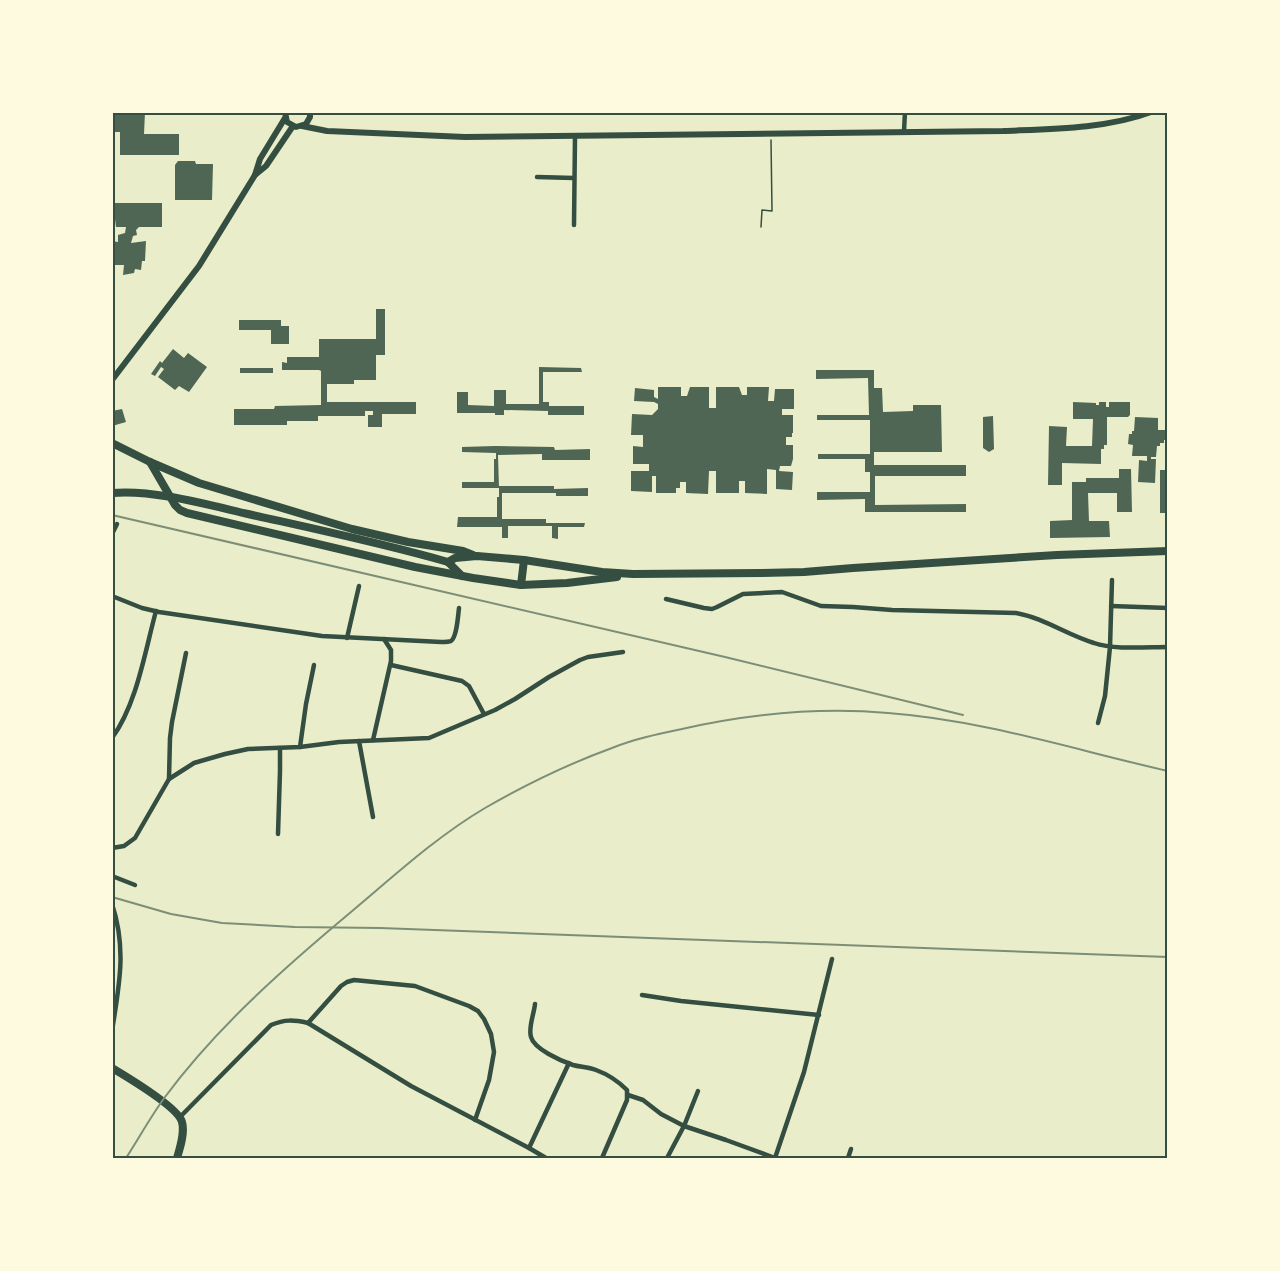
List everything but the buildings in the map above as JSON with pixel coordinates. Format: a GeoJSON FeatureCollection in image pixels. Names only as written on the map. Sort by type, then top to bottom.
{"type":"FeatureCollection","features":[{"type":"Feature","properties":{"kind":"main road"},"geometry":{"type":"LineString","coordinates":[[112,443],[199,483],[352,529],[408,542],[463,551],[477,556]]}},
{"type":"Feature","properties":{"kind":"main road"},"geometry":{"type":"LineString","coordinates":[[150,462],[175,505],[187,513],[406,565],[520,585],[567,584],[633,574]]}},
{"type":"Feature","properties":{"kind":"main road"},"geometry":{"type":"LineString","coordinates":[[112,493],[175,498],[322,531],[445,561],[462,576]]}},
{"type":"Feature","properties":{"kind":"main road"},"geometry":{"type":"LineString","coordinates":[[445,561],[477,556],[633,574],[804,572],[1057,555],[1167,551]]}},
{"type":"Feature","properties":{"kind":"main road"},"geometry":{"type":"LineString","coordinates":[[520,585],[524,560]]}},
{"type":"Feature","properties":{"kind":"main road"},"geometry":{"type":"LineString","coordinates":[[112,1068],[155,1096],[180,1117],[183,1134],[177,1158]]}},
{"type":"Feature","properties":{"kind":"street"},"geometry":{"type":"LineString","coordinates":[[302,126],[308,121],[310,112]]}},
{"type":"Feature","properties":{"kind":"street"},"geometry":{"type":"LineString","coordinates":[[904,131],[905,112]]}},
{"type":"Feature","properties":{"kind":"street"},"geometry":{"type":"LineString","coordinates":[[285,115],[287,122],[293,126],[327,131],[465,137],[1003,131],[1102,124],[1151,112]]}},
{"type":"Feature","properties":{"kind":"street"},"geometry":{"type":"LineString","coordinates":[[112,380],[199,266],[255,176],[260,159],[285,115]]}},
{"type":"Feature","properties":{"kind":"street"},"geometry":{"type":"LineString","coordinates":[[255,176],[266,166],[293,126]]}},
{"type":"Feature","properties":{"kind":"street"},"geometry":{"type":"LineString","coordinates":[[574,225],[575,135]]}},
{"type":"Feature","properties":{"kind":"street"},"geometry":{"type":"LineString","coordinates":[[537,177],[574,178]]}},
{"type":"Feature","properties":{"kind":"street"},"geometry":{"type":"LineString","coordinates":[[112,534],[117,524]]}},
{"type":"Feature","properties":{"kind":"street"},"geometry":{"type":"LineString","coordinates":[[1098,723],[1105,696],[1110,646],[1112,580]]}},
{"type":"Feature","properties":{"kind":"street"},"geometry":{"type":"LineString","coordinates":[[347,638],[358,586]]}},
{"type":"Feature","properties":{"kind":"street"},"geometry":{"type":"LineString","coordinates":[[666,599],[712,609],[743,594],[782,592],[821,606],[1016,613],[1035,618],[1095,644],[1167,647]]}},
{"type":"Feature","properties":{"kind":"street"},"geometry":{"type":"LineString","coordinates":[[112,596],[156,611],[293,632],[347,638],[450,642],[455,635],[459,608]]}},
{"type":"Feature","properties":{"kind":"street"},"geometry":{"type":"LineString","coordinates":[[1112,606],[1167,608]]}},
{"type":"Feature","properties":{"kind":"street"},"geometry":{"type":"LineString","coordinates":[[112,738],[121,726],[128,710],[156,611]]}},
{"type":"Feature","properties":{"kind":"street"},"geometry":{"type":"LineString","coordinates":[[373,740],[391,665],[391,650],[384,639]]}},
{"type":"Feature","properties":{"kind":"street"},"geometry":{"type":"LineString","coordinates":[[169,779],[172,722],[186,652]]}},
{"type":"Feature","properties":{"kind":"street"},"geometry":{"type":"LineString","coordinates":[[112,848],[124,846],[135,838],[169,779],[194,763],[248,749],[373,740],[424,739],[515,699],[580,660],[623,652]]}},
{"type":"Feature","properties":{"kind":"street"},"geometry":{"type":"LineString","coordinates":[[300,747],[314,665]]}},
{"type":"Feature","properties":{"kind":"street"},"geometry":{"type":"LineString","coordinates":[[391,665],[462,681],[469,686],[484,714]]}},
{"type":"Feature","properties":{"kind":"street"},"geometry":{"type":"LineString","coordinates":[[359,741],[373,817]]}},
{"type":"Feature","properties":{"kind":"street"},"geometry":{"type":"LineString","coordinates":[[278,834],[280,748]]}},
{"type":"Feature","properties":{"kind":"street"},"geometry":{"type":"LineString","coordinates":[[112,876],[135,885]]}},
{"type":"Feature","properties":{"kind":"street"},"geometry":{"type":"LineString","coordinates":[[112,904],[119,931],[121,963],[112,1031]]}},
{"type":"Feature","properties":{"kind":"street"},"geometry":{"type":"LineString","coordinates":[[628,1095],[643,1100],[684,1126],[776,1158],[804,1072],[832,959]]}},
{"type":"Feature","properties":{"kind":"street"},"geometry":{"type":"LineString","coordinates":[[308,1023],[341,986],[354,980],[415,986],[478,1011],[491,1034],[494,1052],[489,1080],[475,1120]]}},
{"type":"Feature","properties":{"kind":"street"},"geometry":{"type":"LineString","coordinates":[[642,995],[819,1015]]}},
{"type":"Feature","properties":{"kind":"street"},"geometry":{"type":"LineString","coordinates":[[535,1004],[530,1032],[534,1044],[568,1063],[601,1072],[627,1090],[627,1100],[602,1158]]}},
{"type":"Feature","properties":{"kind":"street"},"geometry":{"type":"LineString","coordinates":[[180,1117],[271,1025],[289,1020],[308,1023],[411,1086],[546,1158]]}},
{"type":"Feature","properties":{"kind":"street"},"geometry":{"type":"LineString","coordinates":[[529,1148],[568,1063]]}},
{"type":"Feature","properties":{"kind":"street"},"geometry":{"type":"LineString","coordinates":[[667,1158],[684,1126],[698,1091]]}},
{"type":"Feature","properties":{"kind":"street"},"geometry":{"type":"LineString","coordinates":[[848,1158],[851,1149]]}},
{"type":"Feature","properties":{"kind":"path"},"geometry":{"type":"LineString","coordinates":[[762,227],[762,210],[772,211],[770,133]]}},
{"type":"Feature","properties":{"kind":"railway"},"geometry":{"type":"LineString","coordinates":[[112,515],[725,657],[963,715]]}},
{"type":"Feature","properties":{"kind":"railway"},"geometry":{"type":"LineString","coordinates":[[126,1158],[165,1097],[229,1022],[301,955],[399,871],[449,831],[485,808],[547,775],[620,745],[637,739],[733,719],[811,711],[862,711],[959,722],[1168,771]]}},
{"type":"Feature","properties":{"kind":"railway"},"geometry":{"type":"LineString","coordinates":[[112,897],[171,914],[222,923],[1168,957]]}}]}
